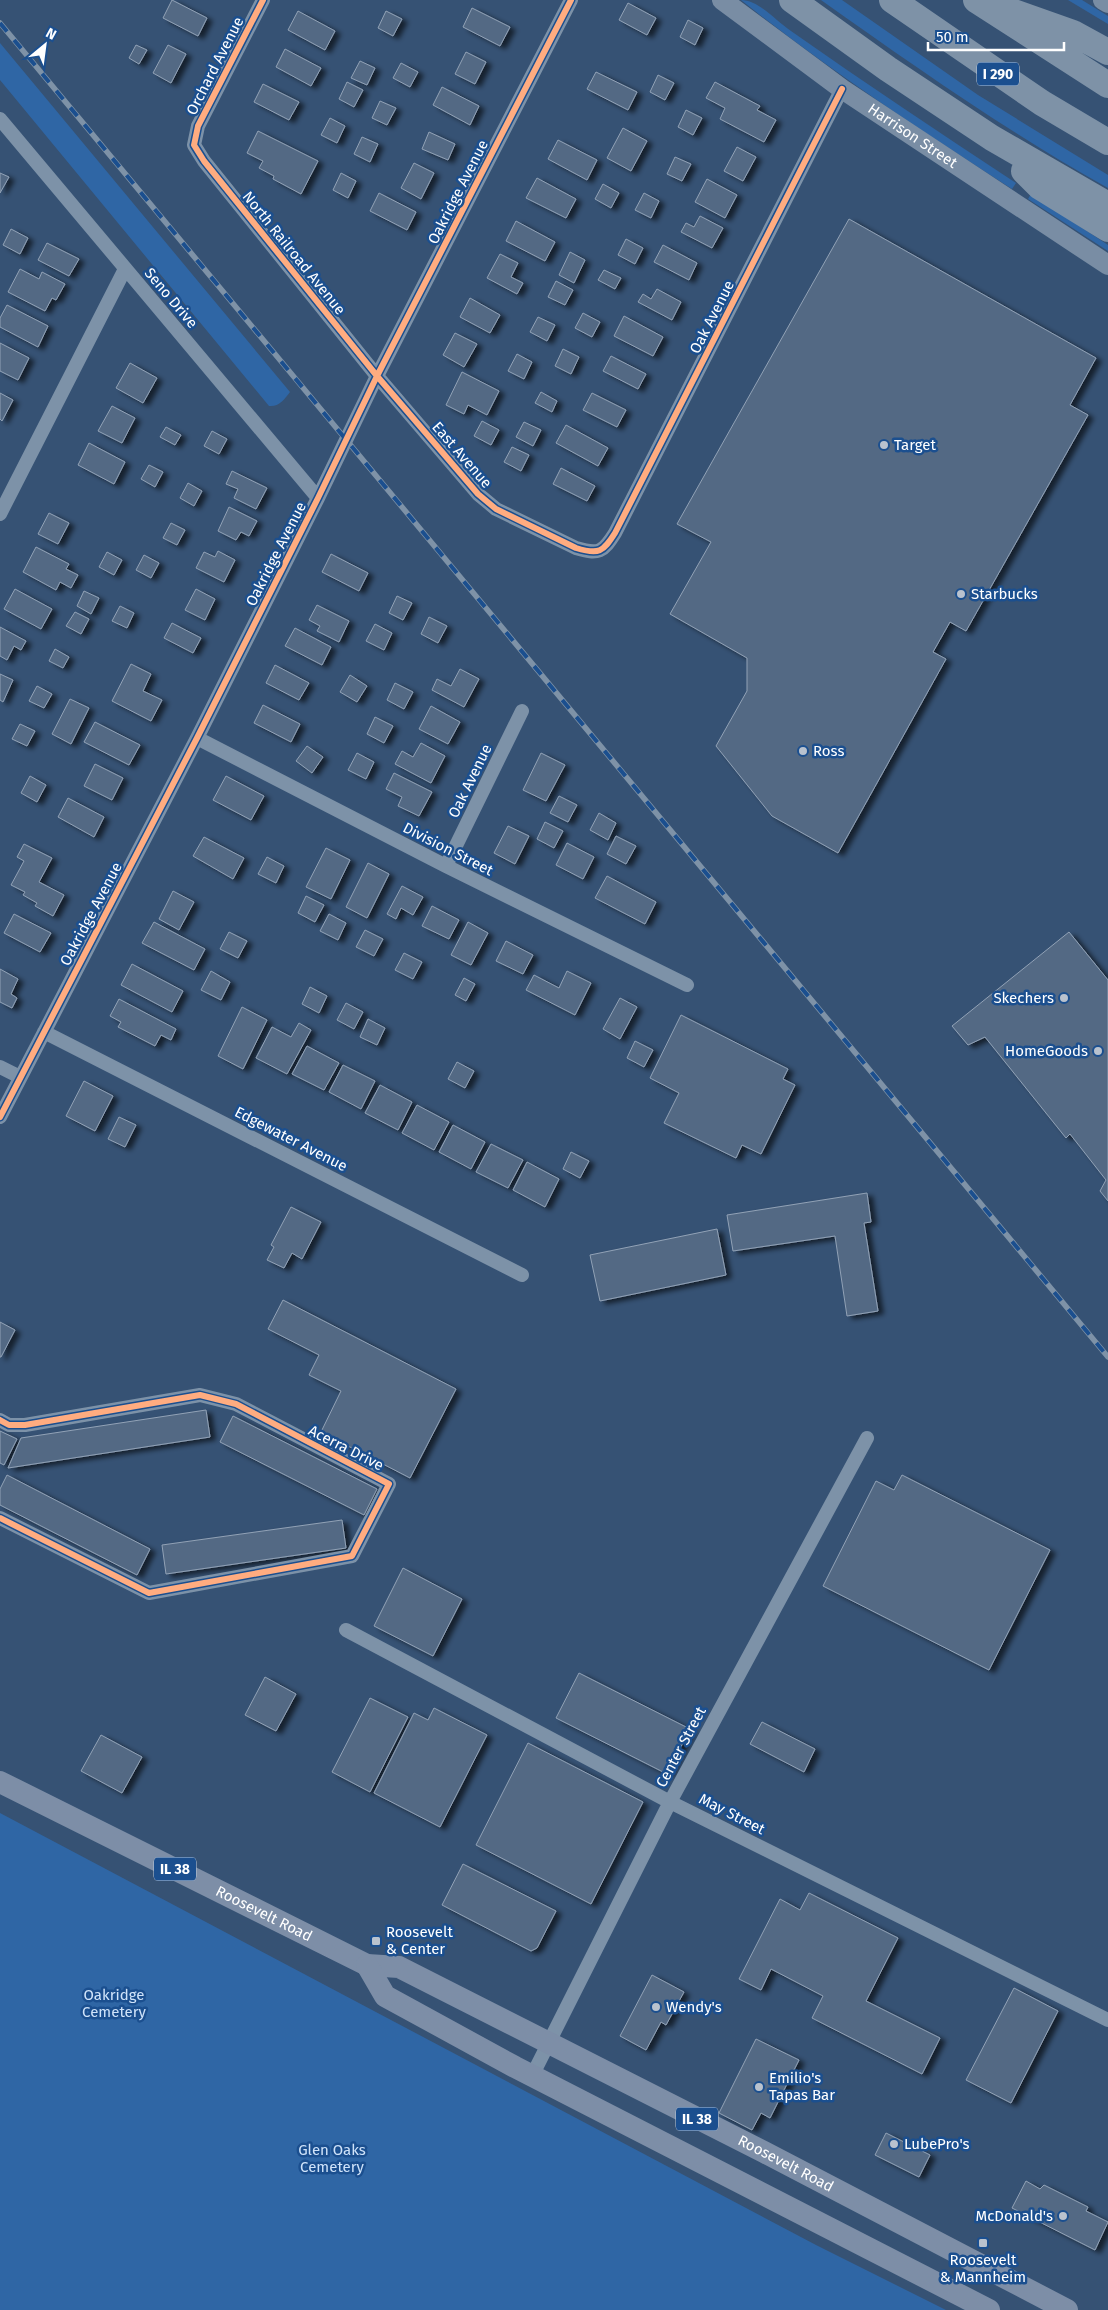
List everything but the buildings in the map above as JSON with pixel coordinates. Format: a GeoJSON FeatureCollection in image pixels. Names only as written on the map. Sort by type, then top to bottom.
{"type":"FeatureCollection","features":[{"type":"Feature","properties":{"kind":"highway"},"geometry":{"type":"LineString","coordinates":[[792,0],[888,69],[992,138],[1108,205]]}},
{"type":"Feature","properties":{"kind":"highway","name":"I 290"},"geometry":{"type":"LineString","coordinates":[[892,0],[1042,103],[1108,142]]}},
{"type":"Feature","properties":{"kind":"highway"},"geometry":{"type":"LineString","coordinates":[[976,0],[1108,85]]}},
{"type":"Feature","properties":{"kind":"highway"},"geometry":{"type":"LineString","coordinates":[[981,0],[1072,33],[1108,52]]}},
{"type":"Feature","properties":{"kind":"highway"},"geometry":{"type":"LineString","coordinates":[[992,138],[1040,186],[1108,229]]}},
{"type":"Feature","properties":{"kind":"main road","name":"Harrison Street"},"geometry":{"type":"LineString","coordinates":[[722,0],[842,89],[1108,265]]}},
{"type":"Feature","properties":{"kind":"main road"},"geometry":{"type":"LineString","coordinates":[[1103,0],[1108,3]]}},
{"type":"Feature","properties":{"kind":"main road","name":"Roosevelt Road"},"geometry":{"type":"LineString","coordinates":[[0,1782],[367,1965],[399,1967],[549,2042],[1067,2310]]}},
{"type":"Feature","properties":{"kind":"main road","name":"IL 38"},"geometry":{"type":"LineString","coordinates":[[367,1965],[385,1996],[532,2076],[989,2310]]}},
{"type":"Feature","properties":{"kind":"street","name":"Orchard Avenue"},"geometry":{"type":"LineString","coordinates":[[194,145],[198,126],[263,0]]}},
{"type":"Feature","properties":{"kind":"street","name":"Oakridge Avenue"},"geometry":{"type":"LineString","coordinates":[[0,1118],[197,738],[377,376],[571,0]]}},
{"type":"Feature","properties":{"kind":"street","name":"Oak Avenue"},"geometry":{"type":"LineString","coordinates":[[599,552],[615,533],[842,89]]}},
{"type":"Feature","properties":{"kind":"street","name":"Seno Drive"},"geometry":{"type":"LineString","coordinates":[[0,119],[318,498]]}},
{"type":"Feature","properties":{"kind":"street","name":"North Railroad Avenue"},"geometry":{"type":"LineString","coordinates":[[194,145],[204,161],[377,376]]}},
{"type":"Feature","properties":{"kind":"street"},"geometry":{"type":"LineString","coordinates":[[0,514],[125,269]]}},
{"type":"Feature","properties":{"kind":"street","name":"East Avenue"},"geometry":{"type":"LineString","coordinates":[[377,376],[486,502],[576,548],[589,552],[599,552]]}},
{"type":"Feature","properties":{"kind":"street","name":"Oak Avenue"},"geometry":{"type":"LineString","coordinates":[[446,866],[522,711]]}},
{"type":"Feature","properties":{"kind":"street","name":"Division Street"},"geometry":{"type":"LineString","coordinates":[[197,738],[446,866],[687,985]]}},
{"type":"Feature","properties":{"kind":"street","name":"Edgewater Avenue"},"geometry":{"type":"LineString","coordinates":[[44,1032],[522,1276]]}},
{"type":"Feature","properties":{"kind":"street"},"geometry":{"type":"LineString","coordinates":[[0,1067],[20,1077]]}},
{"type":"Feature","properties":{"kind":"street","name":"Acerra Drive"},"geometry":{"type":"LineString","coordinates":[[0,1420],[9,1425],[25,1425],[200,1396],[236,1404],[389,1484],[352,1556],[149,1593],[0,1518]]}},
{"type":"Feature","properties":{"kind":"street","name":"Center Street"},"geometry":{"type":"LineString","coordinates":[[532,2076],[670,1802],[867,1438]]}},
{"type":"Feature","properties":{"kind":"street","name":"May Street"},"geometry":{"type":"LineString","coordinates":[[346,1630],[670,1802],[1108,2020]]}},
{"type":"Feature","properties":{"kind":"green space"},"geometry":{"type":"Polygon","coordinates":[[[741,0],[761,7],[791,31],[847,70],[1016,183],[1012,189],[840,75],[741,0]]]}},
{"type":"Feature","properties":{"kind":"green space"},"geometry":{"type":"Polygon","coordinates":[[[821,0],[842,0],[978,95],[1108,175],[1108,188],[1034,144],[926,74],[821,0]]]}},
{"type":"Feature","properties":{"kind":"green space"},"geometry":{"type":"Polygon","coordinates":[[[1068,0],[1082,0],[1108,16],[1108,24],[1068,0]]]}},
{"type":"Feature","properties":{"kind":"green space"},"geometry":{"type":"Polygon","coordinates":[[[0,43],[290,392],[281,402],[269,406],[0,80],[0,43]]]}},
{"type":"Feature","properties":{"kind":"green space"},"geometry":{"type":"Polygon","coordinates":[[[1031,194],[1108,245],[1108,251],[1028,199],[1031,194]]]}},
{"type":"Feature","properties":{"kind":"green space","name":"Glen Oaks Cemetery"},"geometry":{"type":"Polygon","coordinates":[[[0,1813],[816,2245],[946,2310],[0,2310],[0,1813]]]}},
{"type":"Feature","properties":{"kind":"railway"},"geometry":{"type":"LineString","coordinates":[[0,23],[1108,1357]]}},
{"type":"Feature","properties":{"kind":"cycle path"},"geometry":{"type":"LineString","coordinates":[[263,0],[198,126],[194,145],[204,161],[377,376],[478,494],[496,509],[576,548],[590,551],[603,548],[615,533],[842,89]]}},
{"type":"Feature","properties":{"kind":"cycle path"},"geometry":{"type":"LineString","coordinates":[[0,1117],[197,738],[377,376],[571,0]]}},
{"type":"Feature","properties":{"kind":"cycle path"},"geometry":{"type":"LineString","coordinates":[[0,1420],[9,1425],[25,1425],[200,1395],[236,1404],[389,1484],[352,1556],[149,1593],[0,1518]]}},
{"type":"Feature","properties":{"kind":"place","name":"Target"},"geometry":{"type":"Point","coordinates":[884,445]}},
{"type":"Feature","properties":{"kind":"place","name":"Starbucks"},"geometry":{"type":"Point","coordinates":[961,594]}},
{"type":"Feature","properties":{"kind":"place","name":"Ross"},"geometry":{"type":"Point","coordinates":[803,751]}},
{"type":"Feature","properties":{"kind":"place","name":"Skechers"},"geometry":{"type":"Point","coordinates":[1064,998]}},
{"type":"Feature","properties":{"kind":"place","name":"HomeGoods"},"geometry":{"type":"Point","coordinates":[1098,1051]}},
{"type":"Feature","properties":{"kind":"place","name":"Roosevelt & Center"},"geometry":{"type":"Point","coordinates":[376,1941]}},
{"type":"Feature","properties":{"kind":"place","name":"Wendy's"},"geometry":{"type":"Point","coordinates":[656,2007]}},
{"type":"Feature","properties":{"kind":"place","name":"Emilio's Tapas Bar"},"geometry":{"type":"Point","coordinates":[759,2087]}},
{"type":"Feature","properties":{"kind":"place","name":"LubePro's"},"geometry":{"type":"Point","coordinates":[894,2144]}},
{"type":"Feature","properties":{"kind":"place","name":"McDonald's"},"geometry":{"type":"Point","coordinates":[1063,2216]}},
{"type":"Feature","properties":{"kind":"place","name":"Roosevelt & Mannheim"},"geometry":{"type":"Point","coordinates":[983,2243]}},
{"type":"Feature","properties":{"kind":"park label","name":"Oakridge Cemetery"},"geometry":{"type":"Point","coordinates":[114,2004]}}]}
